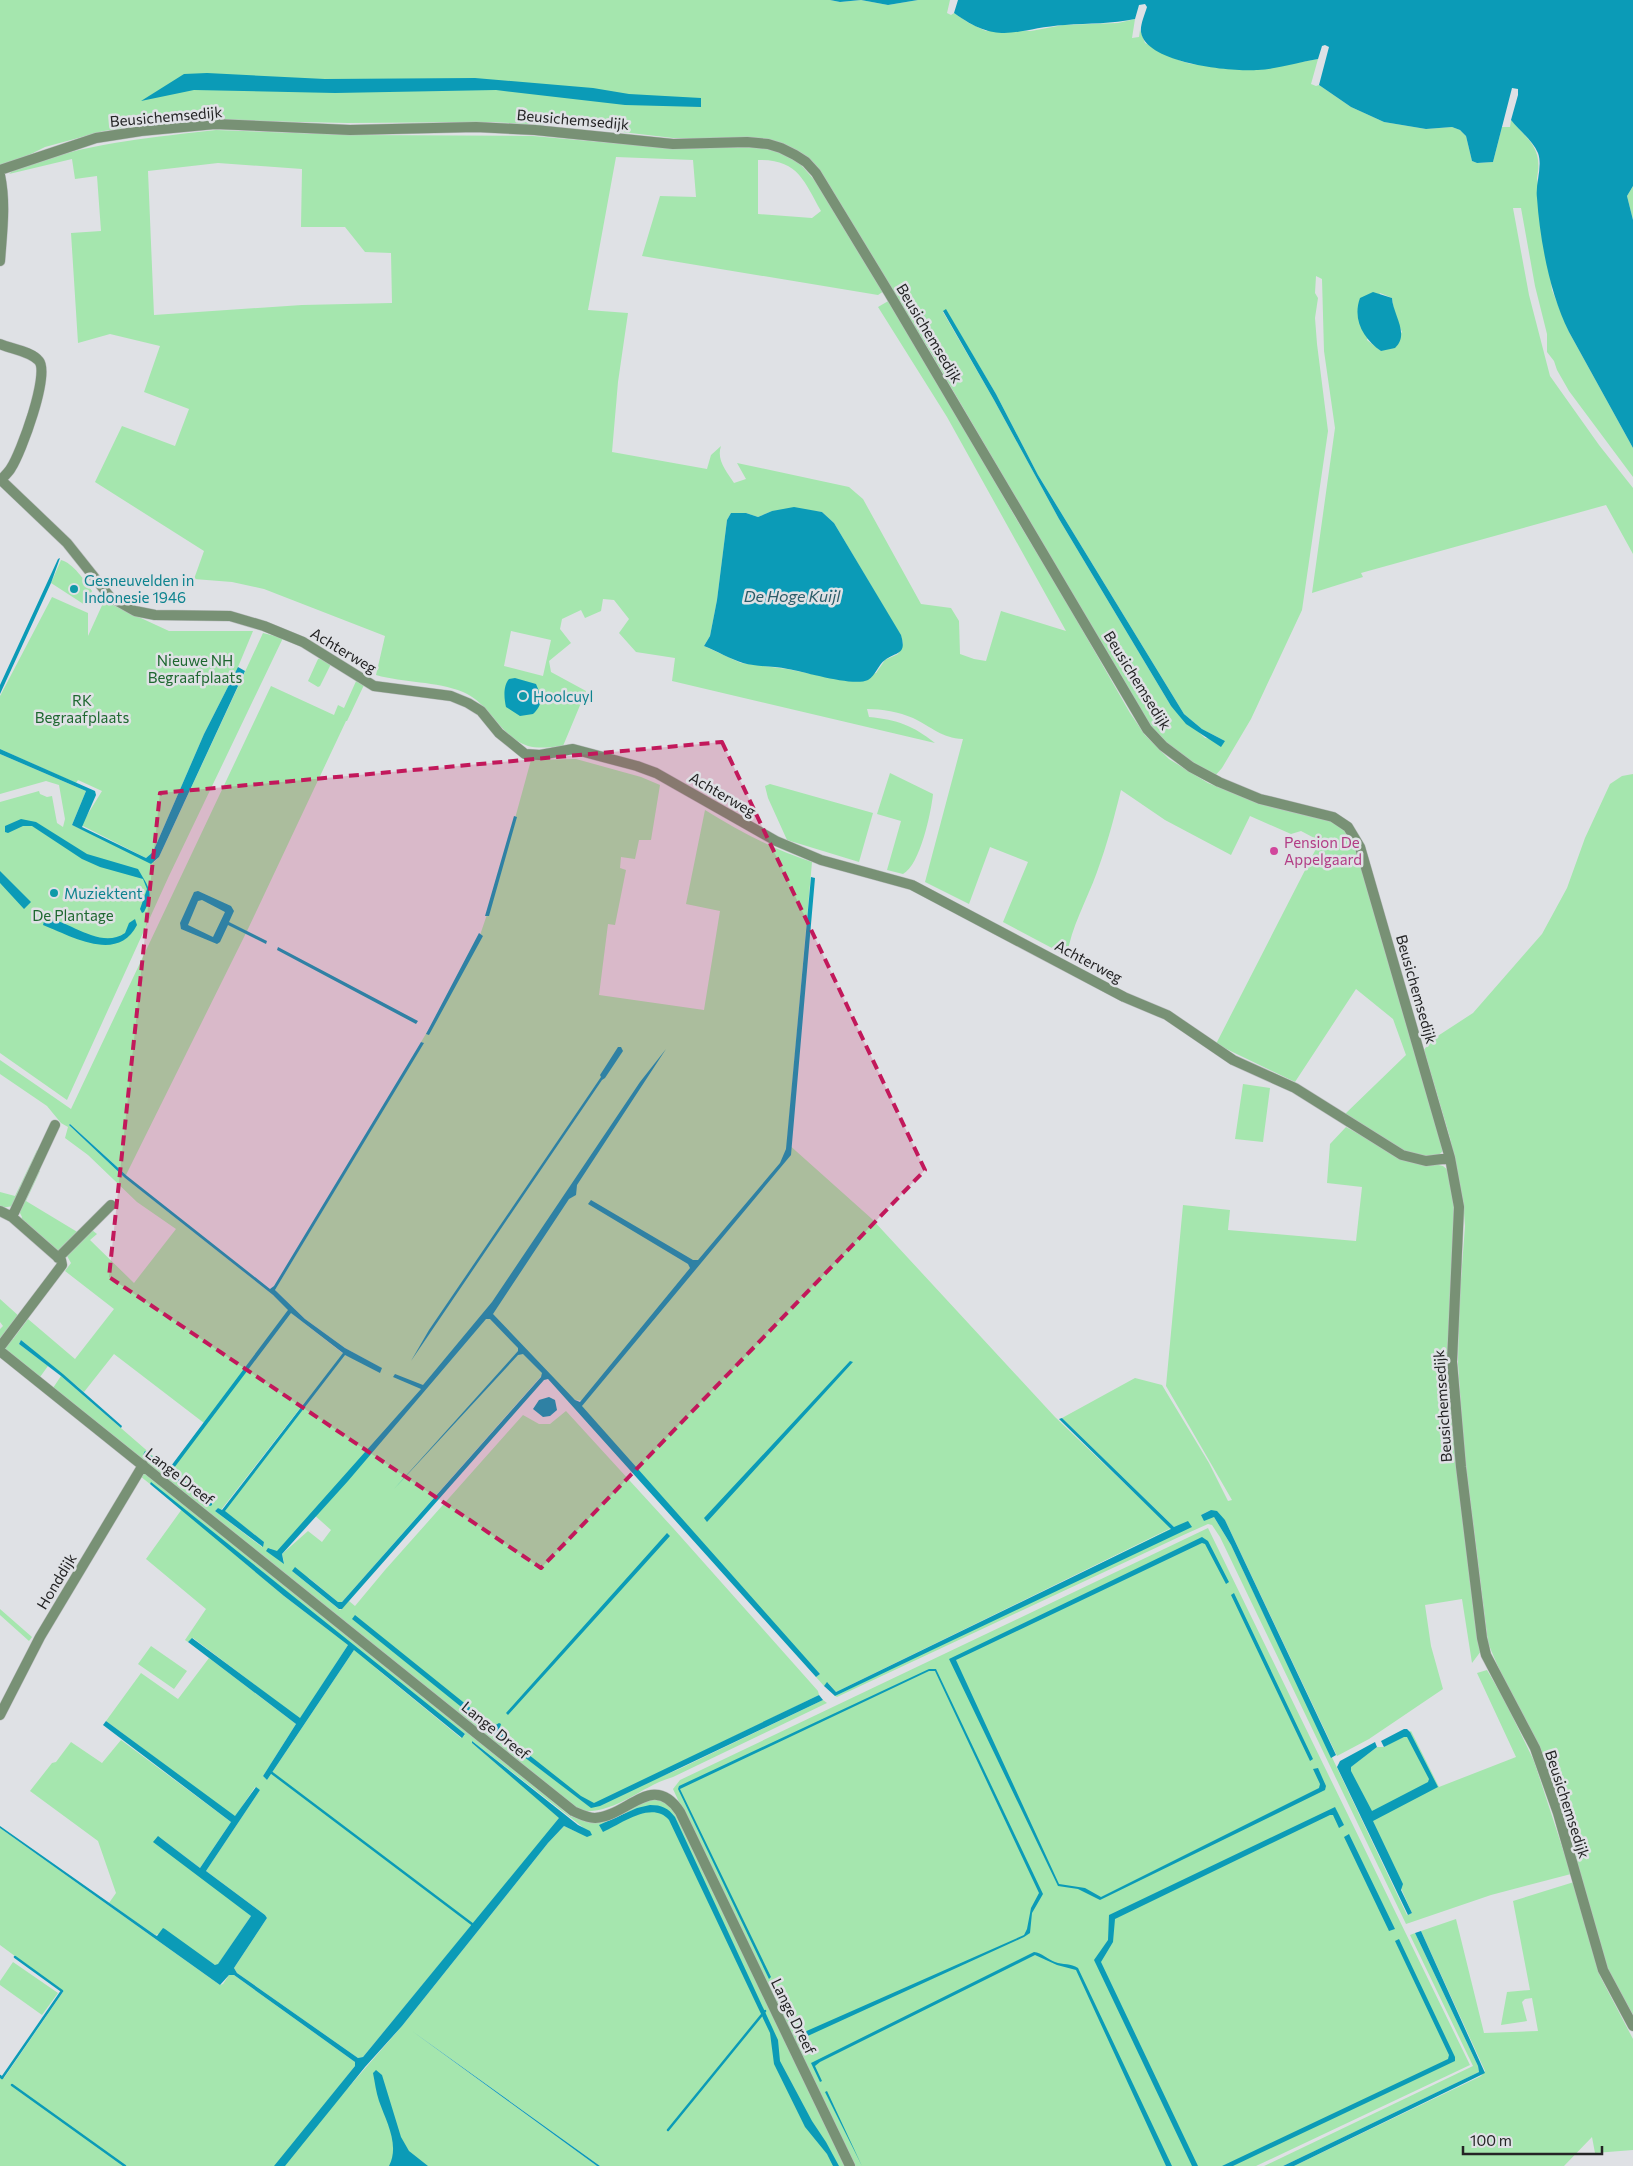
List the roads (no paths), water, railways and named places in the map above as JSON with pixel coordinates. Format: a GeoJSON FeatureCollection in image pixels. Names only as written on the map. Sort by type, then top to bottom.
{"type":"FeatureCollection","features":[{"type":"Feature","properties":{"kind":"street","name":"Beusichemsedijk"},"geometry":{"type":"LineString","coordinates":[[0,170],[96,138],[141,131],[215,124],[350,130],[476,127],[535,130],[673,144],[768,144],[781,148],[800,158],[811,168],[824,185],[1147,729],[1163,746],[1184,762],[1219,782],[1260,799],[1333,817],[1348,827],[1360,847],[1450,1158],[1459,1207],[1452,1362],[1461,1466],[1482,1638],[1486,1654],[1535,1748],[1558,1813],[1603,1970],[1633,2026]]}},
{"type":"Feature","properties":{"kind":"street"},"geometry":{"type":"LineString","coordinates":[[0,175],[4,217],[0,261]]}},
{"type":"Feature","properties":{"kind":"street"},"geometry":{"type":"LineString","coordinates":[[0,344],[33,356],[40,361],[44,370],[38,399],[23,442],[12,468],[0,479]]}},
{"type":"Feature","properties":{"kind":"street","name":"Achterweg"},"geometry":{"type":"LineString","coordinates":[[0,479],[58,535],[100,587],[121,604],[136,611],[155,616],[230,616],[256,623],[303,642],[374,686],[451,696],[468,703],[481,711],[500,733],[525,754],[540,755],[572,749],[637,766],[656,773],[776,841],[821,860],[912,885],[1124,997],[1167,1015],[1233,1060],[1295,1088],[1402,1155],[1426,1161],[1450,1158]]}},
{"type":"Feature","properties":{"kind":"street"},"geometry":{"type":"LineString","coordinates":[[12,1217],[56,1125]]}},
{"type":"Feature","properties":{"kind":"street"},"geometry":{"type":"LineString","coordinates":[[58,1258],[111,1205]]}},
{"type":"Feature","properties":{"kind":"street"},"geometry":{"type":"LineString","coordinates":[[0,1211],[12,1217],[62,1262],[61,1269],[0,1349]]}},
{"type":"Feature","properties":{"kind":"street","name":"Lange Dreef"},"geometry":{"type":"LineString","coordinates":[[0,1349],[573,1811],[595,1818],[610,1814],[649,1795],[664,1795],[672,1800],[680,1812],[850,2166]]}},
{"type":"Feature","properties":{"kind":"street","name":"Honddijk"},"geometry":{"type":"LineString","coordinates":[[0,1715],[40,1637],[143,1466]]}},
{"type":"Feature","properties":{"kind":"water"},"geometry":{"type":"Polygon","coordinates":[[[830,0],[861,0],[840,2],[830,0]]]}},
{"type":"Feature","properties":{"kind":"water"},"geometry":{"type":"Polygon","coordinates":[[[861,0],[918,0],[888,5],[861,0]]]}},
{"type":"Feature","properties":{"kind":"water"},"geometry":{"type":"Polygon","coordinates":[[[958,0],[1633,0],[1633,186],[1627,196],[1633,220],[1633,448],[1569,332],[1556,301],[1543,249],[1538,215],[1537,193],[1540,164],[1538,153],[1511,120],[1518,89],[1512,88],[1493,162],[1477,163],[1472,161],[1466,136],[1460,130],[1452,127],[1426,129],[1384,122],[1351,107],[1319,85],[1329,47],[1325,45],[1322,46],[1318,59],[1280,67],[1246,70],[1211,67],[1174,59],[1158,52],[1146,43],[1141,32],[1147,7],[1145,4],[1139,5],[1135,19],[1126,21],[1074,24],[997,33],[984,30],[954,13],[958,0]]]}},
{"type":"Feature","properties":{"kind":"water"},"geometry":{"type":"Polygon","coordinates":[[[207,73],[325,79],[475,78],[593,88],[629,94],[701,98],[701,107],[625,105],[496,90],[335,93],[194,90],[141,101],[184,74],[207,73]]]}},
{"type":"Feature","properties":{"kind":"water"},"geometry":{"type":"Polygon","coordinates":[[[1373,292],[1392,298],[1401,331],[1399,343],[1395,348],[1381,351],[1369,341],[1361,328],[1358,314],[1360,298],[1373,292]]]}},
{"type":"Feature","properties":{"kind":"water"},"geometry":{"type":"Polygon","coordinates":[[[946,309],[996,394],[1038,475],[1184,714],[1202,729],[1225,741],[1221,747],[1186,724],[1171,706],[1059,519],[943,311],[946,309]]]}},
{"type":"Feature","properties":{"kind":"water","name":"De Hoge Kuijl"},"geometry":{"type":"Polygon","coordinates":[[[794,507],[822,512],[834,523],[901,635],[903,646],[900,652],[883,662],[868,680],[852,682],[788,669],[743,663],[704,646],[710,636],[717,600],[727,520],[731,513],[746,513],[758,517],[772,511],[794,507]]]}},
{"type":"Feature","properties":{"kind":"water"},"geometry":{"type":"Polygon","coordinates":[[[60,558],[51,583],[0,694],[0,685],[60,558]]]}},
{"type":"Feature","properties":{"kind":"water"},"geometry":{"type":"Polygon","coordinates":[[[238,667],[245,671],[159,857],[151,864],[72,825],[86,791],[0,754],[0,749],[95,791],[96,795],[82,827],[146,858],[153,852],[204,734],[238,667]]]}},
{"type":"Feature","properties":{"kind":"water","name":"Hoolcuyl"},"geometry":{"type":"Polygon","coordinates":[[[515,678],[536,684],[540,703],[533,714],[520,716],[506,707],[504,696],[506,685],[509,679],[515,678]]]}},
{"type":"Feature","properties":{"kind":"water"},"geometry":{"type":"Polygon","coordinates":[[[514,816],[517,817],[489,916],[485,916],[514,816]]]}},
{"type":"Feature","properties":{"kind":"water"},"geometry":{"type":"Polygon","coordinates":[[[21,819],[36,822],[87,854],[138,869],[149,889],[150,894],[144,912],[142,913],[140,909],[147,889],[143,879],[100,867],[82,859],[32,826],[23,826],[8,833],[5,832],[5,826],[21,819]]]}},
{"type":"Feature","properties":{"kind":"water"},"geometry":{"type":"Polygon","coordinates":[[[0,871],[31,902],[24,909],[0,883],[0,871]]]}},
{"type":"Feature","properties":{"kind":"water"},"geometry":{"type":"Polygon","coordinates":[[[811,877],[815,878],[791,1155],[582,1406],[820,1674],[816,1677],[548,1379],[544,1380],[342,1609],[339,1609],[292,1571],[295,1567],[338,1602],[342,1602],[541,1377],[542,1373],[523,1354],[518,1355],[394,1489],[518,1351],[518,1348],[490,1319],[486,1319],[348,1481],[282,1554],[284,1564],[266,1551],[268,1548],[277,1551],[421,1389],[393,1377],[395,1374],[423,1385],[492,1302],[640,1082],[666,1049],[577,1185],[576,1195],[569,1199],[493,1314],[575,1400],[580,1402],[690,1268],[688,1264],[588,1204],[591,1200],[693,1260],[698,1260],[780,1163],[786,1149],[811,877]]]}},
{"type":"Feature","properties":{"kind":"water"},"geometry":{"type":"Polygon","coordinates":[[[198,891],[231,906],[234,911],[229,922],[267,941],[266,944],[228,925],[220,942],[217,944],[181,929],[180,923],[194,892],[198,891]],[[202,900],[198,901],[188,925],[213,937],[225,912],[202,900]]]}},
{"type":"Feature","properties":{"kind":"water"},"geometry":{"type":"Polygon","coordinates":[[[45,918],[85,933],[105,938],[125,933],[129,923],[135,919],[137,925],[129,936],[119,943],[107,945],[81,940],[43,925],[45,918]]]}},
{"type":"Feature","properties":{"kind":"water"},"geometry":{"type":"Polygon","coordinates":[[[479,933],[483,936],[429,1035],[426,1034],[479,933]]]}},
{"type":"Feature","properties":{"kind":"water"},"geometry":{"type":"Polygon","coordinates":[[[278,947],[418,1021],[416,1024],[277,950],[278,947]]]}},
{"type":"Feature","properties":{"kind":"water"},"geometry":{"type":"Polygon","coordinates":[[[421,1042],[424,1043],[275,1290],[305,1319],[345,1348],[382,1368],[380,1373],[345,1355],[225,1511],[264,1542],[263,1547],[215,1511],[218,1508],[222,1510],[343,1353],[291,1313],[174,1468],[174,1474],[212,1502],[212,1505],[210,1506],[143,1455],[145,1451],[167,1468],[171,1466],[288,1310],[273,1295],[125,1178],[69,1125],[127,1176],[270,1289],[274,1286],[421,1042]]]}},
{"type":"Feature","properties":{"kind":"water"},"geometry":{"type":"Polygon","coordinates":[[[618,1047],[621,1047],[623,1051],[411,1361],[429,1330],[601,1077],[600,1075],[618,1047]]]}},
{"type":"Feature","properties":{"kind":"water"},"geometry":{"type":"Polygon","coordinates":[[[21,1340],[63,1374],[122,1426],[121,1428],[61,1376],[19,1344],[21,1340]]]}},
{"type":"Feature","properties":{"kind":"water"},"geometry":{"type":"Polygon","coordinates":[[[850,1361],[853,1362],[707,1522],[704,1518],[850,1361]]]}},
{"type":"Feature","properties":{"kind":"water"},"geometry":{"type":"Polygon","coordinates":[[[549,1397],[555,1400],[557,1410],[550,1416],[543,1417],[533,1409],[539,1400],[549,1397]]]}},
{"type":"Feature","properties":{"kind":"water"},"geometry":{"type":"Polygon","coordinates":[[[1062,1418],[1174,1527],[1188,1521],[1192,1527],[835,1696],[824,1686],[827,1682],[836,1692],[1171,1529],[1059,1419],[1062,1418]]]}},
{"type":"Feature","properties":{"kind":"water"},"geometry":{"type":"Polygon","coordinates":[[[151,1482],[465,1734],[462,1738],[354,1650],[267,1780],[263,1776],[296,1724],[188,1642],[192,1638],[300,1718],[348,1645],[284,1596],[150,1484],[151,1482]]]}},
{"type":"Feature","properties":{"kind":"water"},"geometry":{"type":"Polygon","coordinates":[[[1211,1510],[1217,1511],[1225,1520],[1336,1755],[1331,1758],[1231,1545],[1214,1517],[1204,1521],[1201,1515],[1211,1510]]]}},
{"type":"Feature","properties":{"kind":"water"},"geometry":{"type":"Polygon","coordinates":[[[667,1533],[670,1536],[508,1715],[506,1713],[667,1533]]]}},
{"type":"Feature","properties":{"kind":"water"},"geometry":{"type":"Polygon","coordinates":[[[1202,1537],[1208,1541],[1229,1582],[1226,1584],[1205,1544],[1202,1543],[956,1660],[1059,1884],[1085,1888],[1101,1897],[1319,1788],[1320,1784],[1313,1769],[1318,1768],[1326,1786],[1325,1790],[1100,1900],[1078,1889],[1058,1886],[949,1659],[1202,1537]]]}},
{"type":"Feature","properties":{"kind":"water"},"geometry":{"type":"Polygon","coordinates":[[[1234,1593],[1313,1759],[1310,1761],[1231,1595],[1234,1593]]]}},
{"type":"Feature","properties":{"kind":"water"},"geometry":{"type":"Polygon","coordinates":[[[355,1615],[478,1714],[475,1718],[352,1619],[355,1615]]]}},
{"type":"Feature","properties":{"kind":"water"},"geometry":{"type":"Polygon","coordinates":[[[929,1669],[936,1669],[1043,1894],[1032,1913],[1030,1933],[799,2040],[773,1988],[775,1988],[797,2034],[802,2033],[1024,1935],[1027,1929],[1031,1908],[1039,1893],[935,1671],[929,1671],[680,1789],[771,1977],[769,1979],[678,1789],[679,1786],[929,1669]]]}},
{"type":"Feature","properties":{"kind":"water"},"geometry":{"type":"Polygon","coordinates":[[[819,1695],[823,1700],[600,1806],[591,1808],[486,1728],[487,1726],[501,1724],[499,1731],[581,1796],[594,1803],[819,1695]]]}},
{"type":"Feature","properties":{"kind":"water"},"geometry":{"type":"Polygon","coordinates":[[[106,1721],[235,1816],[256,1787],[260,1790],[206,1871],[267,1918],[234,1968],[237,1973],[358,2058],[363,2057],[559,1818],[472,1741],[578,1825],[590,1831],[592,1835],[587,1837],[564,1826],[548,1843],[402,2026],[365,2067],[285,2166],[274,2166],[355,2066],[355,2062],[234,1975],[229,1975],[220,1985],[0,1828],[0,1826],[155,1935],[157,1936],[163,1928],[215,1965],[218,1964],[251,1916],[153,1842],[158,1836],[200,1868],[231,1822],[103,1725],[106,1721]]]}},
{"type":"Feature","properties":{"kind":"water"},"geometry":{"type":"Polygon","coordinates":[[[1404,1729],[1410,1732],[1438,1787],[1373,1821],[1403,1884],[1401,1890],[1412,1913],[1408,1915],[1337,1767],[1340,1761],[1375,1742],[1377,1747],[1351,1767],[1351,1771],[1372,1811],[1428,1782],[1429,1779],[1407,1737],[1384,1747],[1381,1741],[1404,1729]]]}},
{"type":"Feature","properties":{"kind":"water"},"geometry":{"type":"Polygon","coordinates":[[[650,1805],[664,1808],[675,1817],[778,2040],[780,2061],[839,2166],[833,2166],[827,2154],[805,2127],[774,2064],[770,2033],[669,1820],[662,1814],[654,1812],[627,1819],[603,1832],[599,1825],[637,1808],[650,1805]]]}},
{"type":"Feature","properties":{"kind":"water"},"geometry":{"type":"Polygon","coordinates":[[[1335,1807],[1344,1825],[1339,1828],[1333,1815],[1330,1815],[1115,1919],[1113,1942],[1101,1962],[1198,2166],[1192,2166],[1094,1960],[1108,1940],[1109,1915],[1335,1807]]]}},
{"type":"Feature","properties":{"kind":"water"},"geometry":{"type":"Polygon","coordinates":[[[1349,1834],[1395,1929],[1389,1931],[1344,1837],[1349,1834]]]}},
{"type":"Feature","properties":{"kind":"water"},"geometry":{"type":"Polygon","coordinates":[[[1421,1931],[1485,2073],[1294,2166],[1283,2166],[1479,2072],[1478,2066],[1415,1933],[1421,1931]]]}},
{"type":"Feature","properties":{"kind":"water"},"geometry":{"type":"Polygon","coordinates":[[[1399,1939],[1455,2057],[1455,2061],[1233,2166],[1222,2166],[1448,2059],[1449,2055],[1395,1941],[1399,1939]]]}},
{"type":"Feature","properties":{"kind":"water"},"geometry":{"type":"Polygon","coordinates":[[[1034,1952],[1055,1962],[1073,1965],[1078,1968],[1172,2166],[1166,2166],[1076,1970],[1057,1965],[1035,1955],[820,2062],[815,2066],[822,2081],[820,2082],[811,2063],[1034,1952]]]}},
{"type":"Feature","properties":{"kind":"water"},"geometry":{"type":"Polygon","coordinates":[[[412,2031],[600,2166],[597,2166],[412,2031]]]}},
{"type":"Feature","properties":{"kind":"water"},"geometry":{"type":"Polygon","coordinates":[[[376,2070],[382,2075],[401,2137],[409,2151],[428,2166],[389,2166],[392,2158],[393,2141],[377,2094],[373,2073],[376,2070]]]}},
{"type":"Feature","properties":{"kind":"water"},"geometry":{"type":"Polygon","coordinates":[[[827,2091],[862,2166],[825,2092],[827,2091]]]}},
{"type":"Feature","properties":{"kind":"waterway"},"geometry":{"type":"LineString","coordinates":[[272,1773],[472,1924]]}},
{"type":"Feature","properties":{"kind":"waterway"},"geometry":{"type":"LineString","coordinates":[[0,2076],[2,2078],[62,1991],[15,1957]]}},
{"type":"Feature","properties":{"kind":"waterway"},"geometry":{"type":"LineString","coordinates":[[668,2130],[765,2011]]}},
{"type":"Feature","properties":{"kind":"waterway"},"geometry":{"type":"LineString","coordinates":[[12,2085],[125,2166]]}},
{"type":"Feature","properties":{"kind":"place","name":"Gesneuvelden in Indonesie 1946"},"geometry":{"type":"Point","coordinates":[74,589]}},
{"type":"Feature","properties":{"kind":"place","name":"Hoolcuyl"},"geometry":{"type":"Point","coordinates":[523,696]}},
{"type":"Feature","properties":{"kind":"place","name":"Pension De Appelgaard"},"geometry":{"type":"Point","coordinates":[1274,851]}},
{"type":"Feature","properties":{"kind":"place","name":"Muziektent"},"geometry":{"type":"Point","coordinates":[54,893]}},
{"type":"Feature","properties":{"kind":"park label","name":"Nieuwe NH Begraafplaats"},"geometry":{"type":"Point","coordinates":[195,668]}},
{"type":"Feature","properties":{"kind":"park label","name":"RK Begraafplaats"},"geometry":{"type":"Point","coordinates":[82,708]}},
{"type":"Feature","properties":{"kind":"park label","name":"De Plantage"},"geometry":{"type":"Point","coordinates":[73,915]}}]}
